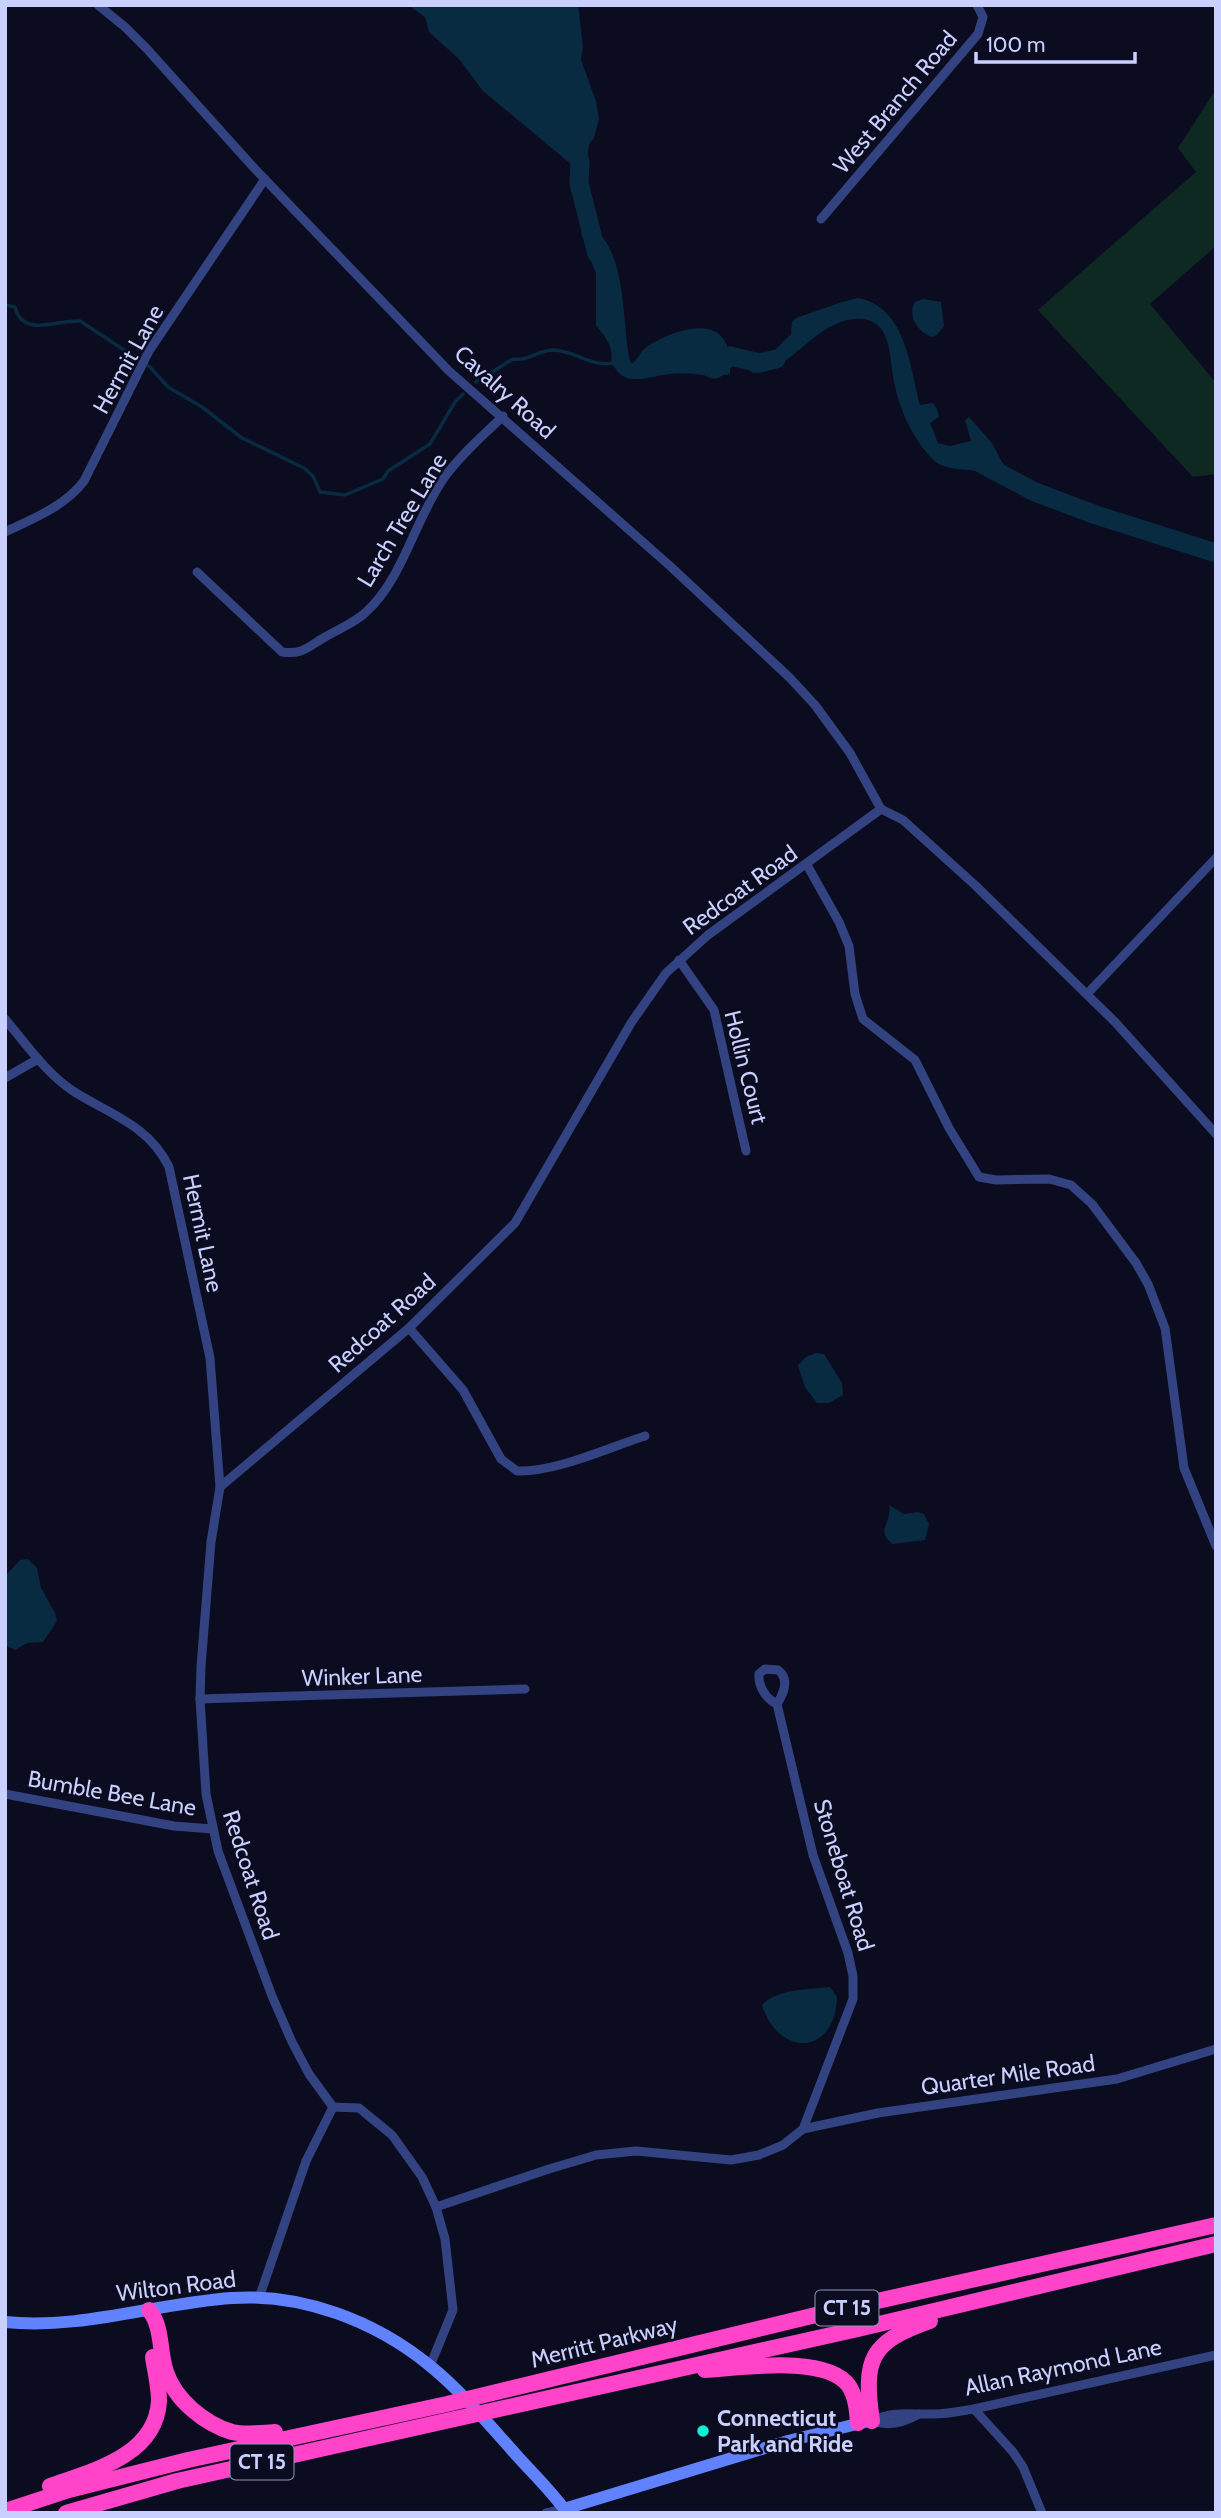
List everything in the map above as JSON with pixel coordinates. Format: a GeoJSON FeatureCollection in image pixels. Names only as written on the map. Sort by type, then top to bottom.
{"type":"FeatureCollection","features":[{"type":"Feature","properties":{"kind":"highway","name":"Merritt Parkway"},"geometry":{"type":"LineString","coordinates":[[66,2513],[177,2481],[459,2417],[483,2403],[838,2310],[1216,2225]]}},
{"type":"Feature","properties":{"kind":"highway","name":"Merritt Parkway"},"geometry":{"type":"LineString","coordinates":[[5,2511],[126,2475],[447,2403],[483,2403],[616,2382],[871,2326],[1216,2244]]}},
{"type":"Feature","properties":{"kind":"highway"},"geometry":{"type":"LineString","coordinates":[[865,2422],[868,2375],[873,2358],[885,2342],[906,2330],[948,2314],[1121,2267]]}},
{"type":"Feature","properties":{"kind":"highway"},"geometry":{"type":"LineString","coordinates":[[149,2310],[157,2326],[166,2373],[175,2391],[211,2423],[234,2432],[259,2433],[289,2432],[376,2419]]}},
{"type":"Feature","properties":{"kind":"highway"},"geometry":{"type":"LineString","coordinates":[[5,2502],[103,2467],[119,2459],[143,2439],[152,2424],[159,2400],[148,2328],[149,2310]]}},
{"type":"Feature","properties":{"kind":"highway"},"geometry":{"type":"LineString","coordinates":[[616,2382],[706,2370],[811,2366],[833,2372],[848,2384],[865,2422]]}},
{"type":"Feature","properties":{"kind":"main road","name":"Wilton Road"},"geometry":{"type":"LineString","coordinates":[[5,2322],[32,2324],[232,2298],[302,2302],[350,2318],[397,2341],[430,2365],[493,2429],[566,2511]]}},
{"type":"Feature","properties":{"kind":"main road","name":"Allan Raymond Lane"},"geometry":{"type":"LineString","coordinates":[[566,2511],[763,2448],[865,2422]]}},
{"type":"Feature","properties":{"kind":"street","name":"Cavalry Road"},"geometry":{"type":"LineString","coordinates":[[98,5],[148,49],[265,180],[449,371],[670,566],[789,677],[815,705],[850,753],[881,809]]}},
{"type":"Feature","properties":{"kind":"street","name":"West Branch Road"},"geometry":{"type":"LineString","coordinates":[[821,219],[978,34],[983,17],[977,5]]}},
{"type":"Feature","properties":{"kind":"street","name":"Hermit Lane"},"geometry":{"type":"LineString","coordinates":[[5,532],[56,507],[84,481],[149,351],[265,180]]}},
{"type":"Feature","properties":{"kind":"street","name":"Larch Tree Lane"},"geometry":{"type":"LineString","coordinates":[[197,572],[282,652],[296,654],[365,614],[378,600],[402,560],[422,513],[443,479],[457,461],[503,416]]}},
{"type":"Feature","properties":{"kind":"street","name":"Redcoat Road"},"geometry":{"type":"LineString","coordinates":[[333,2107],[309,2074],[287,2031],[212,1829],[202,1763],[200,1699],[211,1542],[220,1487],[409,1328],[515,1223],[631,1023],[659,982],[679,960],[708,935],[881,809]]}},
{"type":"Feature","properties":{"kind":"street"},"geometry":{"type":"LineString","coordinates":[[881,809],[903,820],[976,886],[1087,995],[1216,1133]]}},
{"type":"Feature","properties":{"kind":"street"},"geometry":{"type":"LineString","coordinates":[[1087,995],[1216,858]]}},
{"type":"Feature","properties":{"kind":"street"},"geometry":{"type":"LineString","coordinates":[[807,865],[839,922],[849,946],[855,994],[863,1019],[915,1060],[949,1128],[979,1177],[996,1180],[1049,1179],[1071,1185],[1092,1205],[1136,1263],[1148,1284],[1165,1328],[1184,1468],[1216,1546]]}},
{"type":"Feature","properties":{"kind":"street","name":"Hollin Court"},"geometry":{"type":"LineString","coordinates":[[679,960],[714,1010],[746,1151]]}},
{"type":"Feature","properties":{"kind":"street","name":"Hermit Lane"},"geometry":{"type":"LineString","coordinates":[[5,1019],[38,1059],[72,1090],[142,1131],[161,1151],[169,1167],[209,1359],[220,1487]]}},
{"type":"Feature","properties":{"kind":"street"},"geometry":{"type":"LineString","coordinates":[[5,1078],[38,1059]]}},
{"type":"Feature","properties":{"kind":"street"},"geometry":{"type":"LineString","coordinates":[[409,1328],[463,1390],[501,1459],[517,1471],[551,1466],[645,1436]]}},
{"type":"Feature","properties":{"kind":"street","name":"Winker Lane"},"geometry":{"type":"LineString","coordinates":[[200,1699],[525,1689]]}},
{"type":"Feature","properties":{"kind":"street","name":"Stoneboat Road"},"geometry":{"type":"LineString","coordinates":[[777,1704],[813,1855],[848,1953],[853,1976],[852,1999],[803,2129]]}},
{"type":"Feature","properties":{"kind":"street","name":"Bumble Bee Lane"},"geometry":{"type":"LineString","coordinates":[[5,1794],[174,1826],[212,1829]]}},
{"type":"Feature","properties":{"kind":"street","name":"Quarter Mile Road"},"geometry":{"type":"LineString","coordinates":[[803,2129],[878,2113],[1117,2079],[1216,2049]]}},
{"type":"Feature","properties":{"kind":"street"},"geometry":{"type":"LineString","coordinates":[[259,2298],[306,2161],[333,2107],[359,2108],[392,2135],[422,2177],[436,2207],[445,2239],[453,2310],[430,2365]]}},
{"type":"Feature","properties":{"kind":"street"},"geometry":{"type":"LineString","coordinates":[[436,2207],[596,2155],[636,2151],[731,2160],[759,2155],[783,2145],[803,2129]]}},
{"type":"Feature","properties":{"kind":"street","name":"Allan Raymond Lane"},"geometry":{"type":"LineString","coordinates":[[865,2422],[907,2412],[919,2414],[974,2409],[1216,2355]]}},
{"type":"Feature","properties":{"kind":"street"},"geometry":{"type":"LineString","coordinates":[[974,2409],[1013,2452],[1023,2468],[1042,2513]]}},
{"type":"Feature","properties":{"kind":"street"},"geometry":{"type":"LineString","coordinates":[[546,2513],[566,2511]]}},
{"type":"Feature","properties":{"kind":"green space"},"geometry":{"type":"Polygon","coordinates":[[[1216,89],[1216,246],[1150,304],[1216,383],[1216,474],[1193,477],[1038,310],[1196,172],[1178,148],[1216,89]]]}},
{"type":"Feature","properties":{"kind":"water"},"geometry":{"type":"Polygon","coordinates":[[[408,5],[578,5],[583,46],[581,60],[596,101],[599,119],[594,138],[589,144],[587,161],[577,169],[483,91],[459,59],[429,32],[425,17],[408,5]]]}},
{"type":"Feature","properties":{"kind":"water"},"geometry":{"type":"Polygon","coordinates":[[[597,231],[614,258],[622,293],[630,362],[633,363],[646,348],[664,337],[684,330],[705,328],[721,336],[727,345],[730,374],[715,376],[678,373],[638,379],[627,378],[618,372],[611,363],[608,342],[596,325],[596,274],[581,233],[597,231]]]}},
{"type":"Feature","properties":{"kind":"water"},"geometry":{"type":"Polygon","coordinates":[[[858,298],[887,313],[896,326],[909,357],[920,405],[933,403],[937,409],[939,417],[930,423],[938,443],[950,446],[971,441],[965,420],[969,417],[992,443],[1009,471],[1000,479],[985,472],[944,466],[925,451],[901,408],[886,337],[875,323],[854,319],[839,322],[779,365],[766,371],[753,373],[749,370],[750,362],[766,359],[791,334],[792,322],[796,318],[858,298]]]}},
{"type":"Feature","properties":{"kind":"water"},"geometry":{"type":"Polygon","coordinates":[[[923,299],[941,302],[944,326],[932,337],[918,327],[913,318],[915,302],[923,299]]]}},
{"type":"Feature","properties":{"kind":"water"},"geometry":{"type":"Polygon","coordinates":[[[816,1353],[824,1354],[842,1383],[843,1395],[829,1403],[817,1403],[805,1387],[799,1369],[798,1365],[806,1357],[816,1353]]]}},
{"type":"Feature","properties":{"kind":"water"},"geometry":{"type":"Polygon","coordinates":[[[889,1505],[904,1514],[924,1514],[929,1524],[925,1540],[893,1544],[884,1530],[890,1511],[889,1505]]]}},
{"type":"Feature","properties":{"kind":"water"},"geometry":{"type":"Polygon","coordinates":[[[28,1559],[37,1568],[41,1588],[57,1621],[43,1642],[27,1643],[15,1650],[5,1645],[5,1576],[20,1560],[28,1559]]]}},
{"type":"Feature","properties":{"kind":"water"},"geometry":{"type":"Polygon","coordinates":[[[830,1987],[837,1997],[834,2017],[827,2031],[817,2040],[805,2043],[792,2041],[780,2034],[770,2022],[762,2005],[776,1995],[830,1987]]]}},
{"type":"Feature","properties":{"kind":"waterway"},"geometry":{"type":"LineString","coordinates":[[580,161],[579,183],[597,254]]}},
{"type":"Feature","properties":{"kind":"waterway"},"geometry":{"type":"LineString","coordinates":[[5,305],[15,307],[19,317],[33,325],[80,321],[150,367],[168,387],[202,407],[242,438],[304,468],[313,476],[320,492],[345,495],[383,479],[388,471],[430,444],[455,402],[463,394]]}},
{"type":"Feature","properties":{"kind":"waterway"},"geometry":{"type":"LineString","coordinates":[[476,382],[513,359],[548,350],[562,351],[597,363],[613,363]]}},
{"type":"Feature","properties":{"kind":"waterway"},"geometry":{"type":"LineString","coordinates":[[711,368],[715,369],[730,356],[760,363],[776,359]]}},
{"type":"Feature","properties":{"kind":"waterway"},"geometry":{"type":"LineString","coordinates":[[982,464],[1035,492],[1096,515],[1216,553]]}},
{"type":"Feature","properties":{"kind":"place","name":"Connecticut Park and Ride"},"geometry":{"type":"Point","coordinates":[703,2431]}}]}
